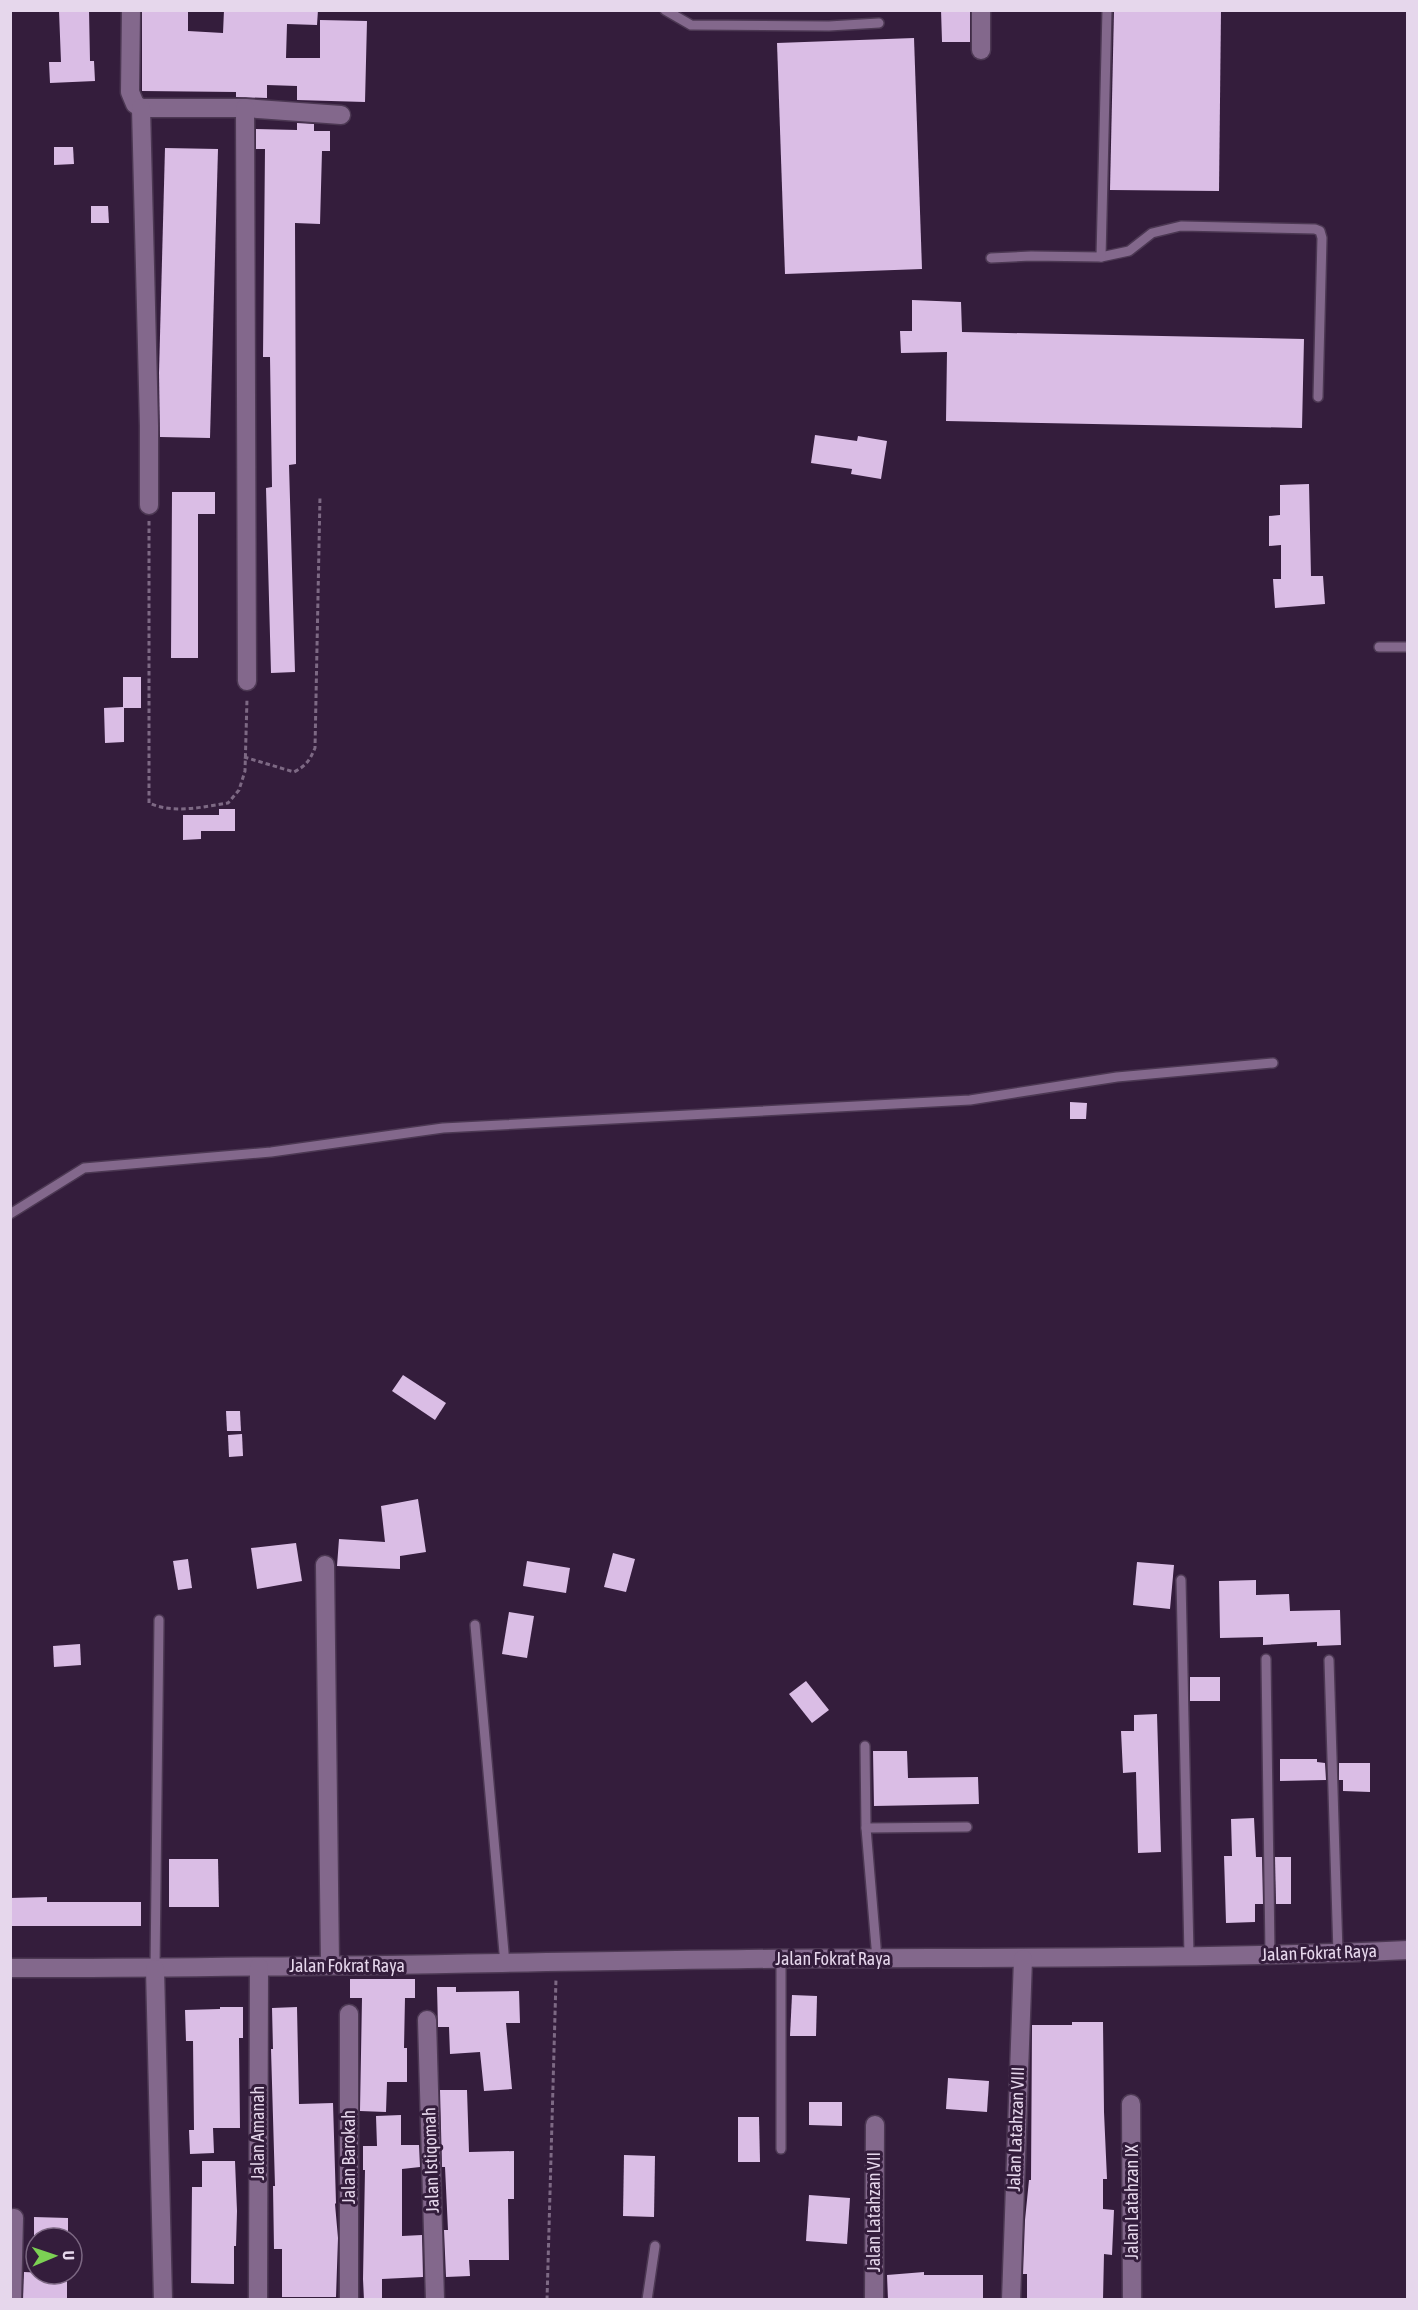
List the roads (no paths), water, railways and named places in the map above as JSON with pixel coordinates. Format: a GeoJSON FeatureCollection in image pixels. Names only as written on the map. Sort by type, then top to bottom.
{"type":"FeatureCollection","features":[{"type":"Feature","properties":{"kind":"street"},"geometry":{"type":"LineString","coordinates":[[131,10],[130,92],[135,104],[141,108],[245,108],[342,115]]}},
{"type":"Feature","properties":{"kind":"street"},"geometry":{"type":"LineString","coordinates":[[981,10],[981,50]]}},
{"type":"Feature","properties":{"kind":"street"},"geometry":{"type":"LineString","coordinates":[[141,108],[149,505]]}},
{"type":"Feature","properties":{"kind":"street"},"geometry":{"type":"LineString","coordinates":[[245,108],[247,681]]}},
{"type":"Feature","properties":{"kind":"street"},"geometry":{"type":"LineString","coordinates":[[325,1565],[330,1964]]}},
{"type":"Feature","properties":{"kind":"street","name":"Jalan Fokrat Raya"},"geometry":{"type":"LineString","coordinates":[[10,1968],[155,1969],[330,1964],[1023,1959],[1407,1950]]}},
{"type":"Feature","properties":{"kind":"street","name":"Jalan Latahzan VIII"},"geometry":{"type":"LineString","coordinates":[[1011,2300],[1023,1959]]}},
{"type":"Feature","properties":{"kind":"street","name":"Jalan Amanah"},"geometry":{"type":"LineString","coordinates":[[258,2300],[259,1967]]}},
{"type":"Feature","properties":{"kind":"street"},"geometry":{"type":"LineString","coordinates":[[155,1969],[163,2300]]}},
{"type":"Feature","properties":{"kind":"street","name":"Jalan Barokah"},"geometry":{"type":"LineString","coordinates":[[349,2014],[349,2300]]}},
{"type":"Feature","properties":{"kind":"street","name":"Jalan Istiqomah"},"geometry":{"type":"LineString","coordinates":[[427,2020],[435,2300]]}},
{"type":"Feature","properties":{"kind":"street","name":"Jalan Latahzan IX"},"geometry":{"type":"LineString","coordinates":[[1131,2104],[1132,2300]]}},
{"type":"Feature","properties":{"kind":"street","name":"Jalan Latahzan VII"},"geometry":{"type":"LineString","coordinates":[[874,2300],[875,2125]]}},
{"type":"Feature","properties":{"kind":"street"},"geometry":{"type":"LineString","coordinates":[[12,2300],[14,2218]]}},
{"type":"Feature","properties":{"kind":"lane"},"geometry":{"type":"LineString","coordinates":[[665,10],[691,25],[829,26],[879,23]]}},
{"type":"Feature","properties":{"kind":"lane"},"geometry":{"type":"LineString","coordinates":[[1101,257],[1107,10]]}},
{"type":"Feature","properties":{"kind":"lane"},"geometry":{"type":"LineString","coordinates":[[991,258],[1101,257],[1129,251],[1152,233],[1181,226],[1315,229],[1320,231],[1322,238],[1318,397]]}},
{"type":"Feature","properties":{"kind":"lane"},"geometry":{"type":"LineString","coordinates":[[1378,647],[1407,647]]}},
{"type":"Feature","properties":{"kind":"lane"},"geometry":{"type":"LineString","coordinates":[[10,1214],[84,1168],[271,1152],[443,1128],[970,1100],[1117,1077],[1273,1063]]}},
{"type":"Feature","properties":{"kind":"lane"},"geometry":{"type":"LineString","coordinates":[[1181,1580],[1190,1955]]}},
{"type":"Feature","properties":{"kind":"lane"},"geometry":{"type":"LineString","coordinates":[[155,1969],[159,1620]]}},
{"type":"Feature","properties":{"kind":"lane"},"geometry":{"type":"LineString","coordinates":[[475,1625],[505,1964]]}},
{"type":"Feature","properties":{"kind":"lane"},"geometry":{"type":"LineString","coordinates":[[1266,1659],[1270,1954]]}},
{"type":"Feature","properties":{"kind":"lane"},"geometry":{"type":"LineString","coordinates":[[1329,1660],[1338,1953]]}},
{"type":"Feature","properties":{"kind":"lane"},"geometry":{"type":"LineString","coordinates":[[865,1746],[866,1828],[877,1960]]}},
{"type":"Feature","properties":{"kind":"lane"},"geometry":{"type":"LineString","coordinates":[[866,1828],[967,1827]]}},
{"type":"Feature","properties":{"kind":"lane"},"geometry":{"type":"LineString","coordinates":[[781,1959],[781,2150]]}},
{"type":"Feature","properties":{"kind":"lane"},"geometry":{"type":"LineString","coordinates":[[647,2300],[655,2246]]}}]}
